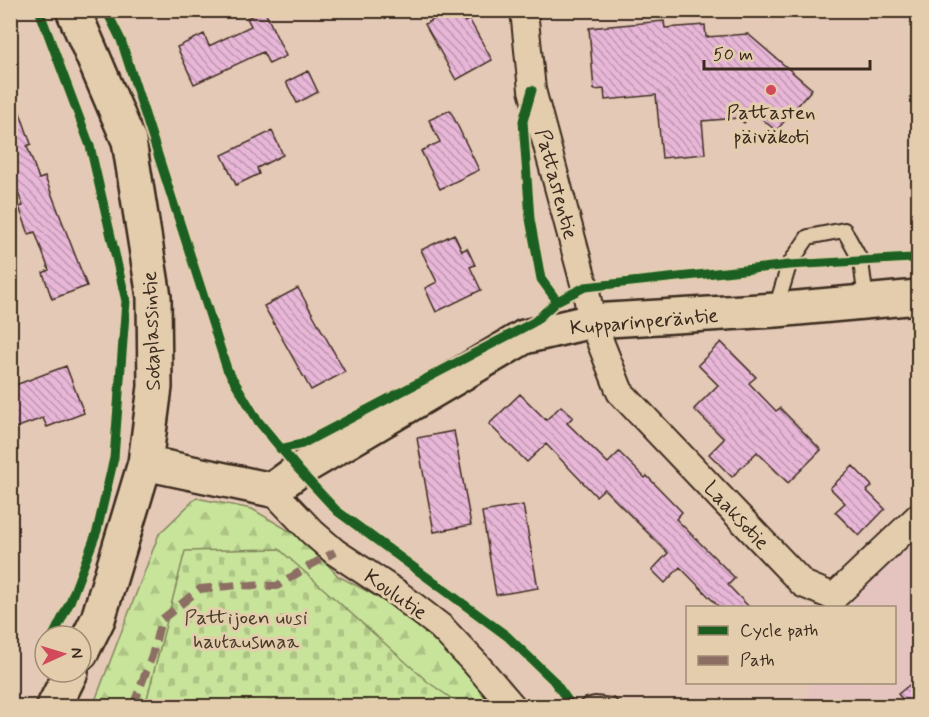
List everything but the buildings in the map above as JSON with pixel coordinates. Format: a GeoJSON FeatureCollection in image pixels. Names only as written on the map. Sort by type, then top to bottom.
{"type":"FeatureCollection","features":[{"type":"Feature","properties":{"kind":"street","name":"Sotaplassintie"},"geometry":{"type":"LineString","coordinates":[[73,10],[129,141],[154,297],[155,387],[146,463],[93,629]]}},
{"type":"Feature","properties":{"kind":"street","name":"Pattastentie"},"geometry":{"type":"LineString","coordinates":[[524,10],[532,90],[592,321]]}},
{"type":"Feature","properties":{"kind":"street","name":"Kupparinperäntie"},"geometry":{"type":"LineString","coordinates":[[272,490],[299,470],[524,337],[592,321],[776,310],[918,297]]}},
{"type":"Feature","properties":{"kind":"street","name":"Laaksotie"},"geometry":{"type":"LineString","coordinates":[[592,321],[620,392],[803,584],[834,597],[918,517]]}},
{"type":"Feature","properties":{"kind":"street"},"geometry":{"type":"LineString","coordinates":[[146,463],[272,490]]}},
{"type":"Feature","properties":{"kind":"street","name":"Koulutie"},"geometry":{"type":"LineString","coordinates":[[272,490],[312,532],[335,552],[397,593],[441,627],[512,706]]}},
{"type":"Feature","properties":{"kind":"street"},"geometry":{"type":"LineString","coordinates":[[54,706],[65,684]]}},
{"type":"Feature","properties":{"kind":"lane"},"geometry":{"type":"LineString","coordinates":[[776,310],[789,265],[808,237],[844,230],[861,261],[866,301]]}},
{"type":"Feature","properties":{"kind":"lane"},"geometry":{"type":"LineString","coordinates":[[587,706],[595,704],[610,706]]}},
{"type":"Feature","properties":{"kind":"shaded area"},"geometry":{"type":"Polygon","coordinates":[[[918,537],[918,706],[801,706],[812,684],[896,684],[896,606],[850,606],[853,599],[918,537]]]}},
{"type":"Feature","properties":{"kind":"green space","name":"Pattijoen uusi hautausmaa"},"geometry":{"type":"Polygon","coordinates":[[[196,498],[252,509],[305,540],[338,576],[408,613],[478,682],[497,706],[93,706],[159,534],[196,498]]]}},
{"type":"Feature","properties":{"kind":"green space","name":"Pattijoen uusi hautausmaa"},"geometry":{"type":"Polygon","coordinates":[[[279,549],[428,682],[462,706],[145,706],[185,551],[279,549]]]}},
{"type":"Feature","properties":{"kind":"marked path"},"geometry":{"type":"LineString","coordinates":[[133,706],[152,656],[161,620],[200,589],[238,585],[277,586],[335,552]]}},
{"type":"Feature","properties":{"kind":"cycle path"},"geometry":{"type":"LineString","coordinates":[[39,10],[90,146],[126,301],[114,458],[97,531],[70,602],[59,624]]}},
{"type":"Feature","properties":{"kind":"cycle path"},"geometry":{"type":"LineString","coordinates":[[106,10],[121,40],[227,369],[258,421],[337,511],[507,636],[553,680],[572,706]]}},
{"type":"Feature","properties":{"kind":"cycle path"},"geometry":{"type":"LineString","coordinates":[[532,90],[523,121],[530,219],[541,279],[557,301]]}},
{"type":"Feature","properties":{"kind":"cycle path"},"geometry":{"type":"LineString","coordinates":[[280,449],[302,444],[534,322],[557,301],[585,287],[789,265],[912,258],[918,254]]}},
{"type":"Feature","properties":{"kind":"place","name":"Pattasten päiväkoti"},"geometry":{"type":"Point","coordinates":[771,90]}}]}
